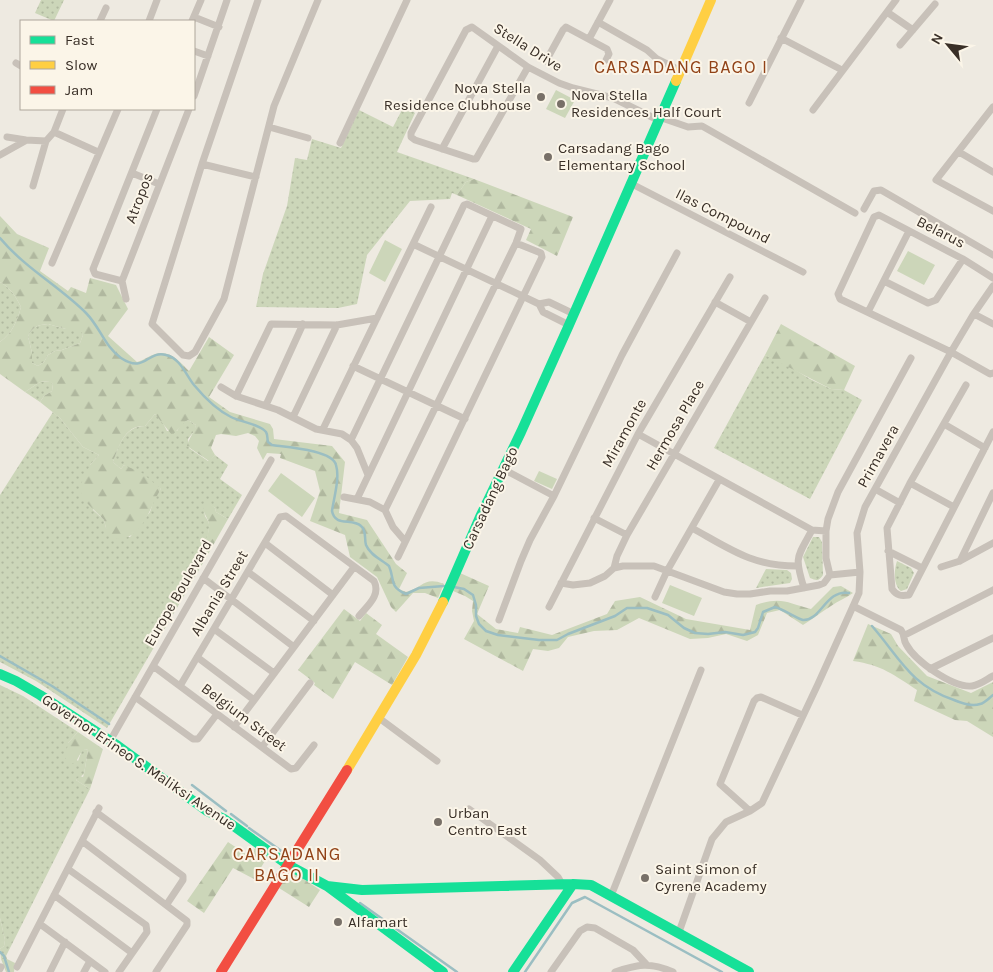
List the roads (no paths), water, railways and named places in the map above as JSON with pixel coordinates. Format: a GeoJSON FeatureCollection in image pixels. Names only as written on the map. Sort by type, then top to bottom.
{"type":"FeatureCollection","features":[{"type":"Feature","properties":{"kind":"main road","name":"Carsadang Bago"},"geometry":{"type":"LineString","coordinates":[[221,972],[379,718],[416,655],[444,600],[480,517],[574,314],[659,119],[678,70],[711,0]]}},
{"type":"Feature","properties":{"kind":"main road","name":"Governor Erineo S. Maliksi Avenue"},"geometry":{"type":"LineString","coordinates":[[2,673],[110,740],[207,811],[224,819],[288,865],[327,886],[443,972]]}},
{"type":"Feature","properties":{"kind":"main road","name":"Governor Erineo S. Maliksi Avenue"},"geometry":{"type":"LineString","coordinates":[[327,886],[362,890],[562,884],[591,885],[749,972]]}},
{"type":"Feature","properties":{"kind":"main road"},"geometry":{"type":"LineString","coordinates":[[512,972],[574,884]]}},
{"type":"Feature","properties":{"kind":"main road"},"geometry":{"type":"LineString","coordinates":[[355,906],[355,896],[362,890]]}},
{"type":"Feature","properties":{"kind":"street"},"geometry":{"type":"LineString","coordinates":[[150,20],[157,0]]}},
{"type":"Feature","properties":{"kind":"street"},"geometry":{"type":"LineString","coordinates":[[201,0],[193,19],[219,27]]}},
{"type":"Feature","properties":{"kind":"street"},"geometry":{"type":"LineString","coordinates":[[196,84],[219,27],[227,0]]}},
{"type":"Feature","properties":{"kind":"street"},"geometry":{"type":"LineString","coordinates":[[258,0],[202,164],[152,324],[183,355],[189,356],[195,352],[224,300],[274,106],[318,0]]}},
{"type":"Feature","properties":{"kind":"street"},"geometry":{"type":"LineString","coordinates":[[340,143],[407,0]]}},
{"type":"Feature","properties":{"kind":"street"},"geometry":{"type":"LineString","coordinates":[[589,39],[610,0]]}},
{"type":"Feature","properties":{"kind":"street"},"geometry":{"type":"LineString","coordinates":[[749,103],[802,0]]}},
{"type":"Feature","properties":{"kind":"street"},"geometry":{"type":"LineString","coordinates":[[813,110],[896,0]]}},
{"type":"Feature","properties":{"kind":"street"},"geometry":{"type":"LineString","coordinates":[[900,45],[936,4]]}},
{"type":"Feature","properties":{"kind":"street"},"geometry":{"type":"LineString","coordinates":[[100,20],[106,8]]}},
{"type":"Feature","properties":{"kind":"street"},"geometry":{"type":"LineString","coordinates":[[887,12],[913,30]]}},
{"type":"Feature","properties":{"kind":"street"},"geometry":{"type":"LineString","coordinates":[[598,22],[678,70]]}},
{"type":"Feature","properties":{"kind":"street","name":"Stella Drive"},"geometry":{"type":"LineString","coordinates":[[442,149],[415,140],[411,137],[411,133],[466,30],[468,27],[472,27],[528,67],[566,86],[613,98],[659,119],[688,127],[702,126],[855,213]]}},
{"type":"Feature","properties":{"kind":"street"},"geometry":{"type":"LineString","coordinates":[[546,61],[566,27],[609,51],[606,60]]}},
{"type":"Feature","properties":{"kind":"street"},"geometry":{"type":"LineString","coordinates":[[782,38],[842,70]]}},
{"type":"Feature","properties":{"kind":"street"},"geometry":{"type":"LineString","coordinates":[[498,46],[442,149],[473,159],[476,158],[528,67]]}},
{"type":"Feature","properties":{"kind":"street"},"geometry":{"type":"LineString","coordinates":[[195,51],[208,56]]}},
{"type":"Feature","properties":{"kind":"street"},"geometry":{"type":"LineString","coordinates":[[993,107],[936,180],[993,211]]}},
{"type":"Feature","properties":{"kind":"street"},"geometry":{"type":"LineString","coordinates":[[33,186],[46,141],[54,132],[63,110]]}},
{"type":"Feature","properties":{"kind":"street"},"geometry":{"type":"LineString","coordinates":[[52,263],[118,110]]}},
{"type":"Feature","properties":{"kind":"street"},"geometry":{"type":"LineString","coordinates":[[126,299],[122,281],[95,274],[93,269],[157,110]]}},
{"type":"Feature","properties":{"kind":"street","name":"Atropos"},"geometry":{"type":"LineString","coordinates":[[122,281],[189,110]]}},
{"type":"Feature","properties":{"kind":"street"},"geometry":{"type":"LineString","coordinates":[[269,127],[308,138]]}},
{"type":"Feature","properties":{"kind":"street"},"geometry":{"type":"LineString","coordinates":[[54,132],[98,152]]}},
{"type":"Feature","properties":{"kind":"street"},"geometry":{"type":"LineString","coordinates":[[7,137],[46,141]]}},
{"type":"Feature","properties":{"kind":"street"},"geometry":{"type":"LineString","coordinates":[[0,156],[26,140]]}},
{"type":"Feature","properties":{"kind":"street"},"geometry":{"type":"LineString","coordinates":[[959,152],[992,170]]}},
{"type":"Feature","properties":{"kind":"street"},"geometry":{"type":"LineString","coordinates":[[202,164],[256,177]]}},
{"type":"Feature","properties":{"kind":"street"},"geometry":{"type":"LineString","coordinates":[[132,173],[160,184]]}},
{"type":"Feature","properties":{"kind":"street","name":"Ilas Compound"},"geometry":{"type":"LineString","coordinates":[[630,183],[803,272]]}},
{"type":"Feature","properties":{"kind":"street"},"geometry":{"type":"LineString","coordinates":[[864,209],[874,191],[881,190],[993,255]]}},
{"type":"Feature","properties":{"kind":"street"},"geometry":{"type":"LineString","coordinates":[[351,440],[465,204],[522,230],[385,510]]}},
{"type":"Feature","properties":{"kind":"street"},"geometry":{"type":"LineString","coordinates":[[323,429],[431,207]]}},
{"type":"Feature","properties":{"kind":"street","name":"Belarus"},"geometry":{"type":"LineString","coordinates":[[868,312],[840,299],[838,294],[874,217],[879,215],[963,258],[993,278]]}},
{"type":"Feature","properties":{"kind":"street"},"geometry":{"type":"LineString","coordinates":[[357,499],[492,216]]}},
{"type":"Feature","properties":{"kind":"street"},"geometry":{"type":"LineString","coordinates":[[910,231],[868,312],[951,352],[990,374],[993,373]]}},
{"type":"Feature","properties":{"kind":"street"},"geometry":{"type":"LineString","coordinates":[[398,557],[542,258],[542,255],[516,243]]}},
{"type":"Feature","properties":{"kind":"street"},"geometry":{"type":"LineString","coordinates":[[413,244],[539,304],[549,302],[574,314]]}},
{"type":"Feature","properties":{"kind":"street"},"geometry":{"type":"LineString","coordinates":[[499,620],[521,561],[622,356],[677,253]]}},
{"type":"Feature","properties":{"kind":"street"},"geometry":{"type":"LineString","coordinates":[[884,281],[928,303],[933,302],[963,258]]}},
{"type":"Feature","properties":{"kind":"street","name":"Miramonte"},"geometry":{"type":"LineString","coordinates":[[549,607],[638,434],[730,277]]}},
{"type":"Feature","properties":{"kind":"street","name":"Primavera"},"geometry":{"type":"LineString","coordinates":[[750,812],[762,803],[859,594],[860,572],[857,533],[865,507],[951,352],[993,286]]}},
{"type":"Feature","properties":{"kind":"street","name":"Hermosa Place"},"geometry":{"type":"LineString","coordinates":[[614,568],[617,556],[627,535],[765,298]]}},
{"type":"Feature","properties":{"kind":"street"},"geometry":{"type":"LineString","coordinates":[[716,302],[751,322]]}},
{"type":"Feature","properties":{"kind":"street"},"geometry":{"type":"LineString","coordinates":[[539,304],[543,312],[569,325]]}},
{"type":"Feature","properties":{"kind":"street"},"geometry":{"type":"LineString","coordinates":[[974,314],[993,324]]}},
{"type":"Feature","properties":{"kind":"street"},"geometry":{"type":"LineString","coordinates":[[236,396],[270,324],[337,325],[377,318]]}},
{"type":"Feature","properties":{"kind":"street"},"geometry":{"type":"LineString","coordinates":[[266,405],[303,324]]}},
{"type":"Feature","properties":{"kind":"street"},"geometry":{"type":"LineString","coordinates":[[293,417],[337,325]]}},
{"type":"Feature","properties":{"kind":"street"},"geometry":{"type":"LineString","coordinates":[[830,575],[826,558],[826,531],[828,519],[838,492],[911,358]]}},
{"type":"Feature","properties":{"kind":"street"},"geometry":{"type":"LineString","coordinates":[[353,366],[464,419]]}},
{"type":"Feature","properties":{"kind":"street"},"geometry":{"type":"LineString","coordinates":[[966,385],[910,483],[887,528],[892,589],[896,594],[900,596],[909,595],[993,432]]}},
{"type":"Feature","properties":{"kind":"street"},"geometry":{"type":"LineString","coordinates":[[221,387],[236,396],[266,405],[316,429],[342,434],[351,440],[362,457],[368,474]]}},
{"type":"Feature","properties":{"kind":"street"},"geometry":{"type":"LineString","coordinates":[[944,424],[985,448]]}},
{"type":"Feature","properties":{"kind":"street"},"geometry":{"type":"LineString","coordinates":[[638,434],[812,530],[826,531]]}},
{"type":"Feature","properties":{"kind":"street","name":"Europe Boulevard"},"geometry":{"type":"LineString","coordinates":[[110,740],[271,460]]}},
{"type":"Feature","properties":{"kind":"street"},"geometry":{"type":"LineString","coordinates":[[503,469],[554,496]]}},
{"type":"Feature","properties":{"kind":"street"},"geometry":{"type":"LineString","coordinates":[[655,597],[667,571],[719,480]]}},
{"type":"Feature","properties":{"kind":"street"},"geometry":{"type":"LineString","coordinates":[[910,483],[954,507]]}},
{"type":"Feature","properties":{"kind":"street"},"geometry":{"type":"LineString","coordinates":[[875,488],[900,503]]}},
{"type":"Feature","properties":{"kind":"street"},"geometry":{"type":"LineString","coordinates":[[960,561],[993,493]]}},
{"type":"Feature","properties":{"kind":"street"},"geometry":{"type":"LineString","coordinates":[[344,497],[370,502],[385,510],[394,527],[405,541]]}},
{"type":"Feature","properties":{"kind":"street","name":"Albania Street"},"geometry":{"type":"LineString","coordinates":[[180,686],[280,517],[286,516],[354,567]]}},
{"type":"Feature","properties":{"kind":"street"},"geometry":{"type":"LineString","coordinates":[[594,518],[627,535]]}},
{"type":"Feature","properties":{"kind":"street"},"geometry":{"type":"LineString","coordinates":[[692,528],[747,558],[778,566],[797,566]]}},
{"type":"Feature","properties":{"kind":"street"},"geometry":{"type":"LineString","coordinates":[[804,588],[797,566],[799,555],[812,530]]}},
{"type":"Feature","properties":{"kind":"street"},"geometry":{"type":"LineString","coordinates":[[265,543],[333,595]]}},
{"type":"Feature","properties":{"kind":"street"},"geometry":{"type":"LineString","coordinates":[[941,567],[960,561],[993,543]]}},
{"type":"Feature","properties":{"kind":"street"},"geometry":{"type":"LineString","coordinates":[[888,552],[922,568]]}},
{"type":"Feature","properties":{"kind":"street"},"geometry":{"type":"LineString","coordinates":[[561,583],[573,585],[590,583],[605,576],[614,568],[636,565],[654,566],[724,592],[750,594],[787,591],[819,585],[824,583],[830,575],[860,572]]}},
{"type":"Feature","properties":{"kind":"street"},"geometry":{"type":"LineString","coordinates":[[234,727],[354,567],[374,581],[377,587],[377,592],[359,616]]}},
{"type":"Feature","properties":{"kind":"street"},"geometry":{"type":"LineString","coordinates":[[248,572],[314,621]]}},
{"type":"Feature","properties":{"kind":"street"},"geometry":{"type":"LineString","coordinates":[[203,578],[294,647]]}},
{"type":"Feature","properties":{"kind":"street"},"geometry":{"type":"LineString","coordinates":[[905,635],[993,590]]}},
{"type":"Feature","properties":{"kind":"street"},"geometry":{"type":"LineString","coordinates":[[853,606],[895,626],[905,635],[906,644],[930,669],[944,677],[970,686],[976,686],[993,676]]}},
{"type":"Feature","properties":{"kind":"street"},"geometry":{"type":"LineString","coordinates":[[214,629],[274,673]]}},
{"type":"Feature","properties":{"kind":"street"},"geometry":{"type":"LineString","coordinates":[[930,669],[993,638]]}},
{"type":"Feature","properties":{"kind":"street"},"geometry":{"type":"LineString","coordinates":[[197,657],[254,700]]}},
{"type":"Feature","properties":{"kind":"street","name":"Belgium Street"},"geometry":{"type":"LineString","coordinates":[[153,666],[291,769],[294,770],[314,746]]}},
{"type":"Feature","properties":{"kind":"street"},"geometry":{"type":"LineString","coordinates":[[611,896],[701,670]]}},
{"type":"Feature","properties":{"kind":"street"},"geometry":{"type":"LineString","coordinates":[[262,747],[310,683]]}},
{"type":"Feature","properties":{"kind":"street"},"geometry":{"type":"LineString","coordinates":[[135,697],[193,739],[198,738],[217,714]]}},
{"type":"Feature","properties":{"kind":"street"},"geometry":{"type":"LineString","coordinates":[[679,932],[712,839],[726,822],[750,812],[720,784],[754,701],[761,697],[802,715]]}},
{"type":"Feature","properties":{"kind":"street"},"geometry":{"type":"LineString","coordinates":[[379,718],[437,761]]}},
{"type":"Feature","properties":{"kind":"street"},"geometry":{"type":"LineString","coordinates":[[469,809],[546,866],[558,877],[562,884]]}},
{"type":"Feature","properties":{"kind":"street"},"geometry":{"type":"LineString","coordinates":[[17,967],[97,810],[182,876],[183,880],[167,904]]}},
{"type":"Feature","properties":{"kind":"street"},"geometry":{"type":"LineString","coordinates":[[82,841],[167,904],[188,923],[156,972]]}},
{"type":"Feature","properties":{"kind":"street"},"geometry":{"type":"LineString","coordinates":[[68,869],[146,925],[147,932],[120,972]]}},
{"type":"Feature","properties":{"kind":"street"},"geometry":{"type":"LineString","coordinates":[[54,895],[132,954]]}},
{"type":"Feature","properties":{"kind":"street"},"geometry":{"type":"LineString","coordinates":[[40,924],[104,972]]}},
{"type":"Feature","properties":{"kind":"street"},"geometry":{"type":"LineString","coordinates":[[551,972],[580,931],[587,927],[595,928],[633,950],[646,964]]}},
{"type":"Feature","properties":{"kind":"street"},"geometry":{"type":"LineString","coordinates":[[50,972],[65,942]]}},
{"type":"Feature","properties":{"kind":"street"},"geometry":{"type":"LineString","coordinates":[[84,972],[90,961]]}},
{"type":"Feature","properties":{"kind":"street"},"geometry":{"type":"LineString","coordinates":[[615,972],[646,964],[662,967],[672,972]]}},
{"type":"Feature","properties":{"kind":"waterway"},"geometry":{"type":"LineString","coordinates":[[0,238],[21,259],[76,303],[121,358],[135,364],[160,354],[171,357],[179,363],[194,385],[211,403],[231,417],[263,429],[267,433],[268,442],[272,445],[308,450],[333,460],[337,470],[332,511],[334,516],[340,521],[357,524],[363,528],[368,549],[389,566],[393,583],[397,589],[406,594],[419,588],[444,586]]}},
{"type":"Feature","properties":{"kind":"waterway"},"geometry":{"type":"LineString","coordinates":[[454,587],[464,589],[473,595],[476,605],[476,616],[479,624],[486,631],[498,635],[539,640],[557,640],[615,616],[627,608],[647,608],[668,615],[684,628],[695,633],[725,632],[743,635],[755,632],[763,612],[775,607],[803,620],[809,619],[815,616],[835,596],[841,593],[849,593]]}},
{"type":"Feature","properties":{"kind":"waterway"},"geometry":{"type":"LineString","coordinates":[[872,626],[907,669],[927,687],[939,694],[974,705],[984,703],[993,695]]}},
{"type":"Feature","properties":{"kind":"waterway"},"geometry":{"type":"LineString","coordinates":[[0,656],[52,686],[109,724]]}},
{"type":"Feature","properties":{"kind":"waterway"},"geometry":{"type":"LineString","coordinates":[[192,785],[226,811]]}},
{"type":"Feature","properties":{"kind":"waterway"},"geometry":{"type":"LineString","coordinates":[[231,814],[247,826]]}},
{"type":"Feature","properties":{"kind":"waterway"},"geometry":{"type":"LineString","coordinates":[[249,828],[287,855]]}},
{"type":"Feature","properties":{"kind":"waterway"},"geometry":{"type":"LineString","coordinates":[[525,972],[572,903],[585,897],[722,972]]}},
{"type":"Feature","properties":{"kind":"waterway"},"geometry":{"type":"LineString","coordinates":[[360,903],[457,972]]}},
{"type":"Feature","properties":{"kind":"waterway"},"geometry":{"type":"LineString","coordinates":[[0,952],[4,956],[9,972]]}},
{"type":"Feature","properties":{"kind":"place","name":"Nova Stella Residence Clubhouse"},"geometry":{"type":"Point","coordinates":[541,97]}},
{"type":"Feature","properties":{"kind":"place","name":"Nova Stella Residences Half Court"},"geometry":{"type":"Point","coordinates":[561,104]}},
{"type":"Feature","properties":{"kind":"place","name":"Carsadang Bago Elementary School"},"geometry":{"type":"Point","coordinates":[548,157]}},
{"type":"Feature","properties":{"kind":"place","name":"Urban Centro East"},"geometry":{"type":"Point","coordinates":[438,822]}},
{"type":"Feature","properties":{"kind":"place","name":"Saint Simon of Cyrene Academy"},"geometry":{"type":"Point","coordinates":[645,878]}},
{"type":"Feature","properties":{"kind":"place","name":"Alfamart"},"geometry":{"type":"Point","coordinates":[338,922]}},
{"type":"Feature","properties":{"kind":"district","name":"CARSADANG BAGO I"},"geometry":{"type":"Point","coordinates":[681,67]}},
{"type":"Feature","properties":{"kind":"district","name":"CARSADANG BAGO II"},"geometry":{"type":"Point","coordinates":[287,864]}}]}
